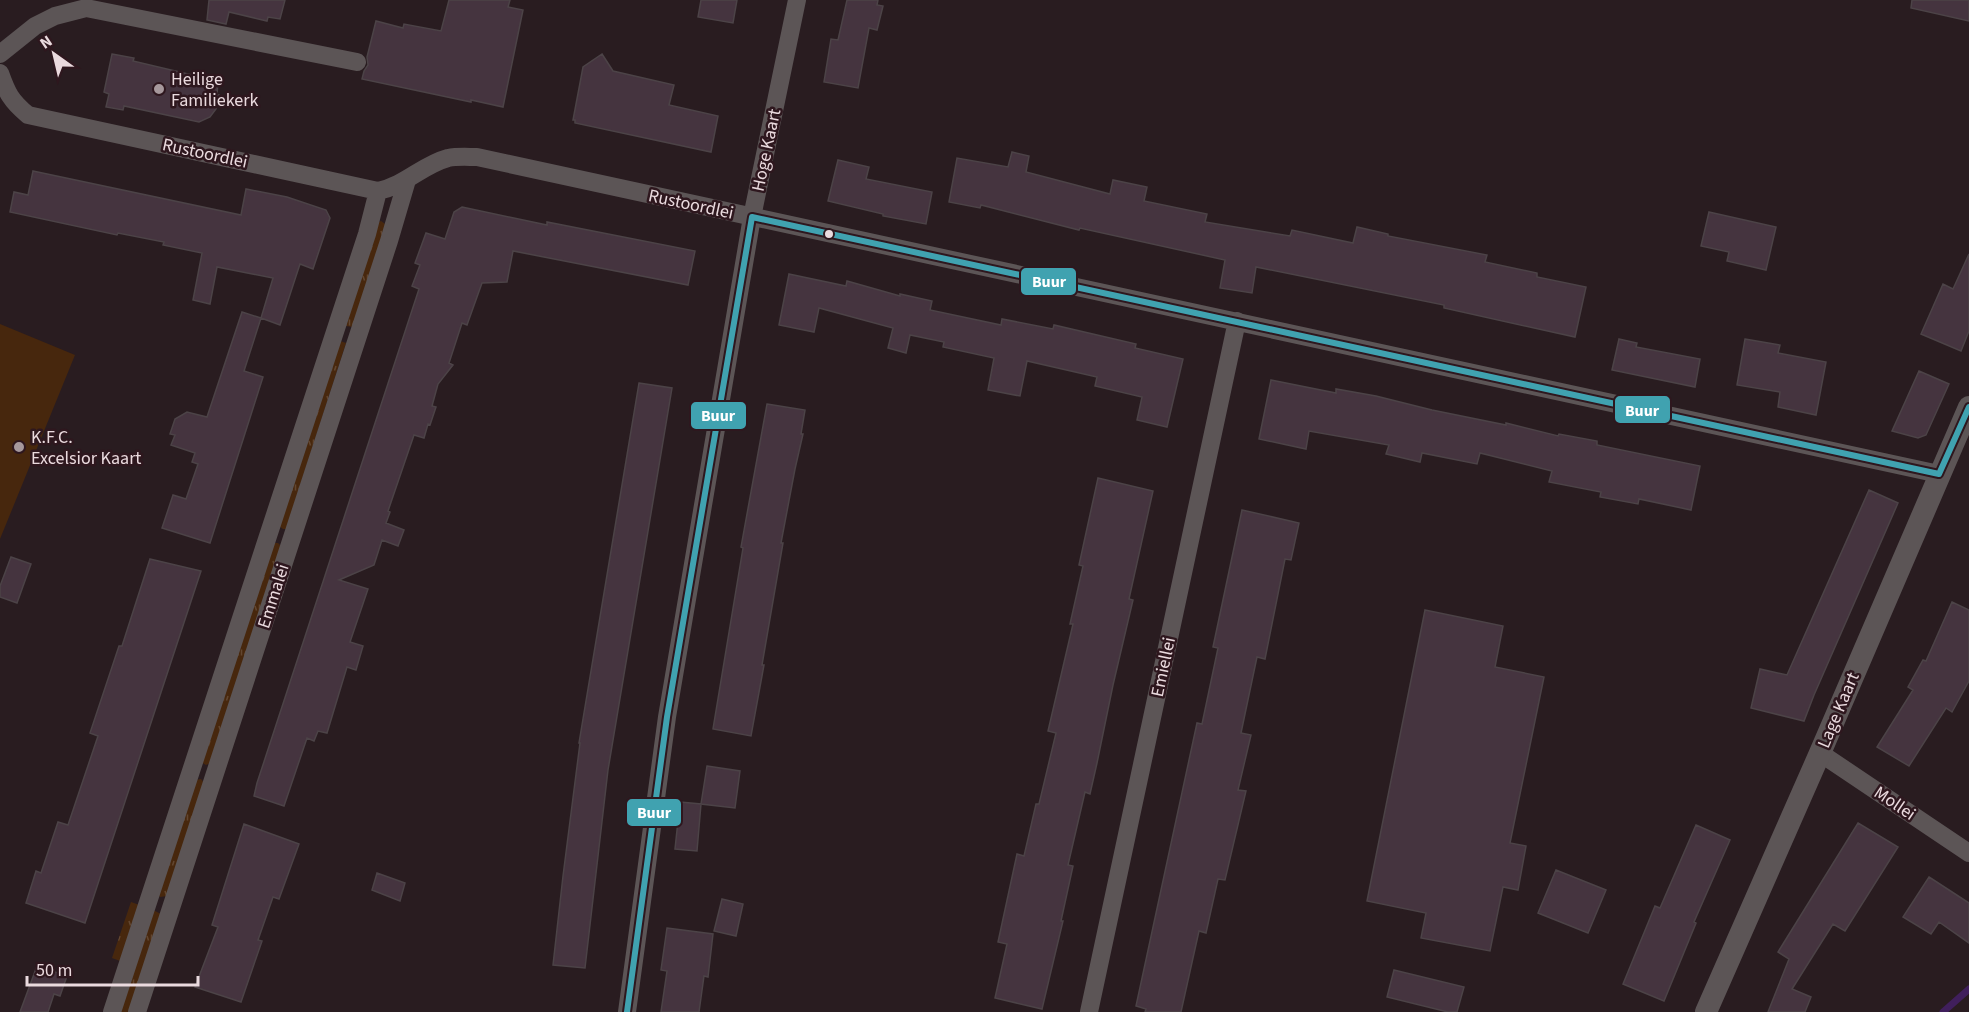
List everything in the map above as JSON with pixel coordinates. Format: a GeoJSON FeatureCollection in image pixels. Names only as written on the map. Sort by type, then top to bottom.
{"type":"FeatureCollection","features":[{"type":"Feature","properties":{"kind":"street","name":"Hoge Kaart"},"geometry":{"type":"LineString","coordinates":[[627,1012],[667,717],[752,217],[797,0]]}},
{"type":"Feature","properties":{"kind":"street"},"geometry":{"type":"LineString","coordinates":[[0,54],[34,26],[55,16],[86,8],[357,62]]}},
{"type":"Feature","properties":{"kind":"street","name":"Rustoordlei"},"geometry":{"type":"LineString","coordinates":[[0,73],[5,89],[14,103],[28,115],[378,191],[393,188],[428,167],[449,158],[477,157],[1939,474]]}},
{"type":"Feature","properties":{"kind":"street","name":"Emmalei"},"geometry":{"type":"LineString","coordinates":[[137,1012],[386,251],[407,180]]}},
{"type":"Feature","properties":{"kind":"street","name":"Emmalei"},"geometry":{"type":"LineString","coordinates":[[112,1012],[367,234],[378,191]]}},
{"type":"Feature","properties":{"kind":"street","name":"Emiellei"},"geometry":{"type":"LineString","coordinates":[[1089,1012],[1237,321]]}},
{"type":"Feature","properties":{"kind":"street","name":"Lage Kaart"},"geometry":{"type":"LineString","coordinates":[[1706,1012],[1969,407]]}},
{"type":"Feature","properties":{"kind":"street","name":"Mollei"},"geometry":{"type":"LineString","coordinates":[[1820,753],[1969,854]]}},
{"type":"Feature","properties":{"kind":"green space"},"geometry":{"type":"Polygon","coordinates":[[[381,221],[386,228],[353,327],[346,326],[379,222],[381,221]]]}},
{"type":"Feature","properties":{"kind":"green space","name":"K.F.C. Excelsior Kaart"},"geometry":{"type":"Polygon","coordinates":[[[0,324],[75,355],[0,539],[0,324]]]}},
{"type":"Feature","properties":{"kind":"green space"},"geometry":{"type":"Polygon","coordinates":[[[340,341],[346,343],[286,529],[283,529],[279,526],[340,341]]]}},
{"type":"Feature","properties":{"kind":"green space"},"geometry":{"type":"Polygon","coordinates":[[[274,543],[281,546],[212,762],[206,765],[201,762],[274,543]]]}},
{"type":"Feature","properties":{"kind":"green space"},"geometry":{"type":"Polygon","coordinates":[[[201,779],[204,783],[167,896],[160,897],[158,894],[196,780],[201,779]]]}},
{"type":"Feature","properties":{"kind":"green space"},"geometry":{"type":"Polygon","coordinates":[[[131,902],[142,906],[123,962],[112,958],[131,902]]]}},
{"type":"Feature","properties":{"kind":"green space"},"geometry":{"type":"Polygon","coordinates":[[[152,912],[161,914],[130,1012],[118,1012],[152,912]]]}},
{"type":"Feature","properties":{"kind":"building"},"geometry":{"type":"Polygon","coordinates":[[[209,0],[285,0],[280,19],[268,17],[267,21],[229,12],[226,24],[207,20],[209,0]]]}},
{"type":"Feature","properties":{"kind":"building"},"geometry":{"type":"Polygon","coordinates":[[[449,0],[510,0],[508,7],[523,10],[503,107],[362,79],[368,65],[367,57],[376,21],[403,28],[404,24],[441,31],[449,0]]]}},
{"type":"Feature","properties":{"kind":"building"},"geometry":{"type":"Polygon","coordinates":[[[701,0],[737,0],[733,23],[698,17],[701,0]]]}},
{"type":"Feature","properties":{"kind":"building"},"geometry":{"type":"Polygon","coordinates":[[[847,0],[878,0],[877,5],[883,6],[877,30],[869,28],[858,88],[824,82],[831,39],[838,40],[847,0]]]}},
{"type":"Feature","properties":{"kind":"building"},"geometry":{"type":"Polygon","coordinates":[[[1912,0],[1969,0],[1969,21],[1911,8],[1912,0]]]}},
{"type":"Feature","properties":{"kind":"building","name":"Heilige Familiekerk"},"geometry":{"type":"Polygon","coordinates":[[[112,54],[218,81],[217,95],[219,95],[216,109],[210,117],[199,122],[124,106],[123,110],[106,107],[109,94],[104,92],[112,54]]]}},
{"type":"Feature","properties":{"kind":"building"},"geometry":{"type":"Polygon","coordinates":[[[602,54],[613,71],[674,85],[669,105],[718,116],[711,152],[575,123],[573,120],[583,67],[602,54]]]}},
{"type":"Feature","properties":{"kind":"building"},"geometry":{"type":"Polygon","coordinates":[[[1012,152],[1029,156],[1026,172],[1110,194],[1113,180],[1147,187],[1144,201],[1207,214],[1205,222],[1290,236],[1292,230],[1353,243],[1357,227],[1388,234],[1388,236],[1487,255],[1485,262],[1537,273],[1537,277],[1586,287],[1575,337],[1444,308],[1444,305],[1256,267],[1252,293],[1220,288],[1225,260],[1080,228],[1079,230],[981,205],[980,208],[949,202],[957,158],[1008,167],[1012,152]]]}},
{"type":"Feature","properties":{"kind":"building"},"geometry":{"type":"Polygon","coordinates":[[[838,160],[869,167],[866,179],[932,192],[926,224],[883,216],[883,214],[828,201],[838,160]]]}},
{"type":"Feature","properties":{"kind":"building"},"geometry":{"type":"Polygon","coordinates":[[[33,171],[241,215],[246,189],[287,197],[326,210],[330,218],[313,269],[300,264],[280,325],[261,318],[273,278],[217,267],[210,304],[193,300],[202,253],[163,245],[164,242],[118,233],[117,235],[10,212],[14,192],[28,195],[33,171]]]}},
{"type":"Feature","properties":{"kind":"building"},"geometry":{"type":"Polygon","coordinates":[[[462,207],[547,225],[547,222],[695,251],[688,285],[513,251],[507,282],[482,283],[467,325],[462,323],[449,363],[453,365],[438,384],[432,406],[436,407],[430,425],[428,424],[424,438],[414,435],[388,511],[390,512],[386,523],[404,530],[398,546],[382,540],[374,565],[339,580],[368,589],[350,642],[363,646],[356,670],[347,667],[327,733],[318,731],[314,741],[307,738],[284,806],[254,796],[257,783],[419,289],[412,286],[420,265],[415,263],[426,233],[445,239],[454,212],[462,207]]]}},
{"type":"Feature","properties":{"kind":"building"},"geometry":{"type":"Polygon","coordinates":[[[1709,212],[1776,227],[1766,270],[1727,261],[1729,252],[1701,246],[1709,212]]]}},
{"type":"Feature","properties":{"kind":"building"},"geometry":{"type":"Polygon","coordinates":[[[1969,254],[1969,331],[1961,351],[1921,334],[1943,284],[1953,289],[1969,254]]]}},
{"type":"Feature","properties":{"kind":"building"},"geometry":{"type":"Polygon","coordinates":[[[789,274],[846,286],[847,281],[900,296],[900,294],[932,301],[930,310],[1001,325],[1002,319],[1053,329],[1054,325],[1136,344],[1135,348],[1183,359],[1167,427],[1137,420],[1142,397],[1095,386],[1097,377],[1027,361],[1020,396],[988,390],[994,358],[943,347],[944,342],[910,335],[906,353],[888,348],[893,328],[819,308],[814,332],[779,325],[789,274]]]}},
{"type":"Feature","properties":{"kind":"building"},"geometry":{"type":"Polygon","coordinates":[[[242,312],[261,318],[244,371],[263,377],[210,543],[162,528],[173,495],[186,499],[198,464],[192,462],[195,453],[171,445],[175,435],[170,434],[175,419],[187,412],[207,417],[242,312]]]}},
{"type":"Feature","properties":{"kind":"building"},"geometry":{"type":"Polygon","coordinates":[[[1619,339],[1637,343],[1636,347],[1700,359],[1695,387],[1612,370],[1619,339]]]}},
{"type":"Feature","properties":{"kind":"building"},"geometry":{"type":"Polygon","coordinates":[[[1745,339],[1780,345],[1778,353],[1826,362],[1816,415],[1778,407],[1780,392],[1737,385],[1745,339]]]}},
{"type":"Feature","properties":{"kind":"building"},"geometry":{"type":"Polygon","coordinates":[[[1919,371],[1949,384],[1926,435],[1918,438],[1892,431],[1919,371]]]}},
{"type":"Feature","properties":{"kind":"building"},"geometry":{"type":"Polygon","coordinates":[[[1271,380],[1336,393],[1336,389],[1376,396],[1558,436],[1559,434],[1597,441],[1597,445],[1700,466],[1691,510],[1639,499],[1638,504],[1600,497],[1601,492],[1549,482],[1552,471],[1480,453],[1477,464],[1422,453],[1420,462],[1386,454],[1389,445],[1309,431],[1306,449],[1259,439],[1271,380]]]}},
{"type":"Feature","properties":{"kind":"building"},"geometry":{"type":"Polygon","coordinates":[[[639,383],[672,388],[608,770],[585,968],[553,965],[579,743],[639,383]]]}},
{"type":"Feature","properties":{"kind":"building"},"geometry":{"type":"Polygon","coordinates":[[[767,404],[805,410],[801,434],[803,434],[781,543],[783,543],[751,736],[713,729],[743,548],[741,547],[767,404]]]}},
{"type":"Feature","properties":{"kind":"building"},"geometry":{"type":"Polygon","coordinates":[[[1098,478],[1153,491],[1129,599],[1133,600],[1090,794],[1085,792],[1068,865],[1073,866],[1061,921],[1063,921],[1042,1009],[995,998],[1007,944],[998,942],[1017,854],[1024,856],[1056,733],[1048,731],[1073,624],[1070,624],[1083,566],[1079,565],[1098,478]]]}},
{"type":"Feature","properties":{"kind":"building"},"geometry":{"type":"Polygon","coordinates":[[[1869,490],[1898,503],[1804,721],[1751,708],[1760,669],[1787,675],[1869,490]]]}},
{"type":"Feature","properties":{"kind":"building"},"geometry":{"type":"Polygon","coordinates":[[[1242,510],[1299,523],[1291,560],[1285,559],[1265,659],[1257,657],[1241,733],[1251,735],[1238,790],[1246,791],[1225,880],[1218,879],[1206,933],[1199,931],[1181,1012],[1145,1012],[1146,1009],[1136,1006],[1197,723],[1202,724],[1218,648],[1213,647],[1242,510]]]}},
{"type":"Feature","properties":{"kind":"building"},"geometry":{"type":"Polygon","coordinates":[[[11,557],[31,564],[17,603],[0,597],[0,586],[11,557]]]}},
{"type":"Feature","properties":{"kind":"building"},"geometry":{"type":"Polygon","coordinates":[[[150,559],[201,571],[85,923],[26,903],[36,871],[41,873],[58,822],[68,825],[98,736],[90,733],[119,646],[122,646],[150,559]]]}},
{"type":"Feature","properties":{"kind":"building"},"geometry":{"type":"Polygon","coordinates":[[[1952,602],[1969,610],[1969,681],[1952,712],[1946,708],[1909,766],[1877,747],[1913,690],[1908,687],[1923,660],[1926,661],[1952,602]]]}},
{"type":"Feature","properties":{"kind":"building"},"geometry":{"type":"Polygon","coordinates":[[[1425,610],[1503,626],[1495,667],[1544,677],[1510,843],[1526,846],[1518,890],[1503,887],[1490,951],[1421,938],[1426,913],[1367,901],[1425,610]]]}},
{"type":"Feature","properties":{"kind":"building"},"geometry":{"type":"Polygon","coordinates":[[[707,766],[740,771],[735,808],[701,804],[707,766]]]}},
{"type":"Feature","properties":{"kind":"building"},"geometry":{"type":"Polygon","coordinates":[[[680,802],[701,804],[697,851],[675,849],[680,802]]]}},
{"type":"Feature","properties":{"kind":"building"},"geometry":{"type":"Polygon","coordinates":[[[1858,823],[1898,847],[1845,931],[1833,924],[1792,989],[1811,997],[1805,1012],[1768,1012],[1789,959],[1778,952],[1858,823]]]}},
{"type":"Feature","properties":{"kind":"building"},"geometry":{"type":"Polygon","coordinates":[[[244,824],[299,844],[279,899],[273,897],[258,940],[262,941],[241,1002],[195,987],[218,927],[212,925],[244,824]]]}},
{"type":"Feature","properties":{"kind":"building"},"geometry":{"type":"Polygon","coordinates":[[[1696,825],[1730,840],[1694,922],[1696,923],[1664,1001],[1623,984],[1655,906],[1660,908],[1696,825]]]}},
{"type":"Feature","properties":{"kind":"building"},"geometry":{"type":"Polygon","coordinates":[[[1556,870],[1606,890],[1588,933],[1538,913],[1556,870]]]}},
{"type":"Feature","properties":{"kind":"building"},"geometry":{"type":"Polygon","coordinates":[[[377,873],[405,883],[400,901],[372,890],[377,873]]]}},
{"type":"Feature","properties":{"kind":"building"},"geometry":{"type":"Polygon","coordinates":[[[1929,877],[1969,903],[1969,943],[1939,922],[1931,934],[1903,917],[1929,877]]]}},
{"type":"Feature","properties":{"kind":"building"},"geometry":{"type":"Polygon","coordinates":[[[722,899],[743,904],[736,936],[714,931],[722,899]]]}},
{"type":"Feature","properties":{"kind":"building"},"geometry":{"type":"Polygon","coordinates":[[[667,928],[713,934],[708,977],[704,976],[699,1012],[661,1012],[667,971],[661,970],[667,928]]]}},
{"type":"Feature","properties":{"kind":"building"},"geometry":{"type":"Polygon","coordinates":[[[37,966],[67,976],[60,996],[54,994],[48,1012],[20,1012],[37,966]]]}},
{"type":"Feature","properties":{"kind":"building"},"geometry":{"type":"Polygon","coordinates":[[[1394,970],[1464,987],[1457,1012],[1448,1012],[1387,997],[1394,970]]]}},
{"type":"Feature","properties":{"kind":"waterway"},"geometry":{"type":"LineString","coordinates":[[1943,1012],[1969,989]]}},
{"type":"Feature","properties":{"kind":"transit line","name":"Buur"},"geometry":{"type":"LineString","coordinates":[[752,217],[1939,474]]}},
{"type":"Feature","properties":{"kind":"transit line","name":"Buur"},"geometry":{"type":"LineString","coordinates":[[627,1012],[667,717],[752,217]]}},
{"type":"Feature","properties":{"kind":"transit line","name":"Buur"},"geometry":{"type":"LineString","coordinates":[[1939,474],[1969,407]]}},
{"type":"Feature","properties":{"kind":"place","name":"Heilige Familiekerk"},"geometry":{"type":"Point","coordinates":[159,89]}},
{"type":"Feature","properties":{"kind":"place","name":"K.F.C. Excelsior Kaart"},"geometry":{"type":"Point","coordinates":[19,447]}}]}
